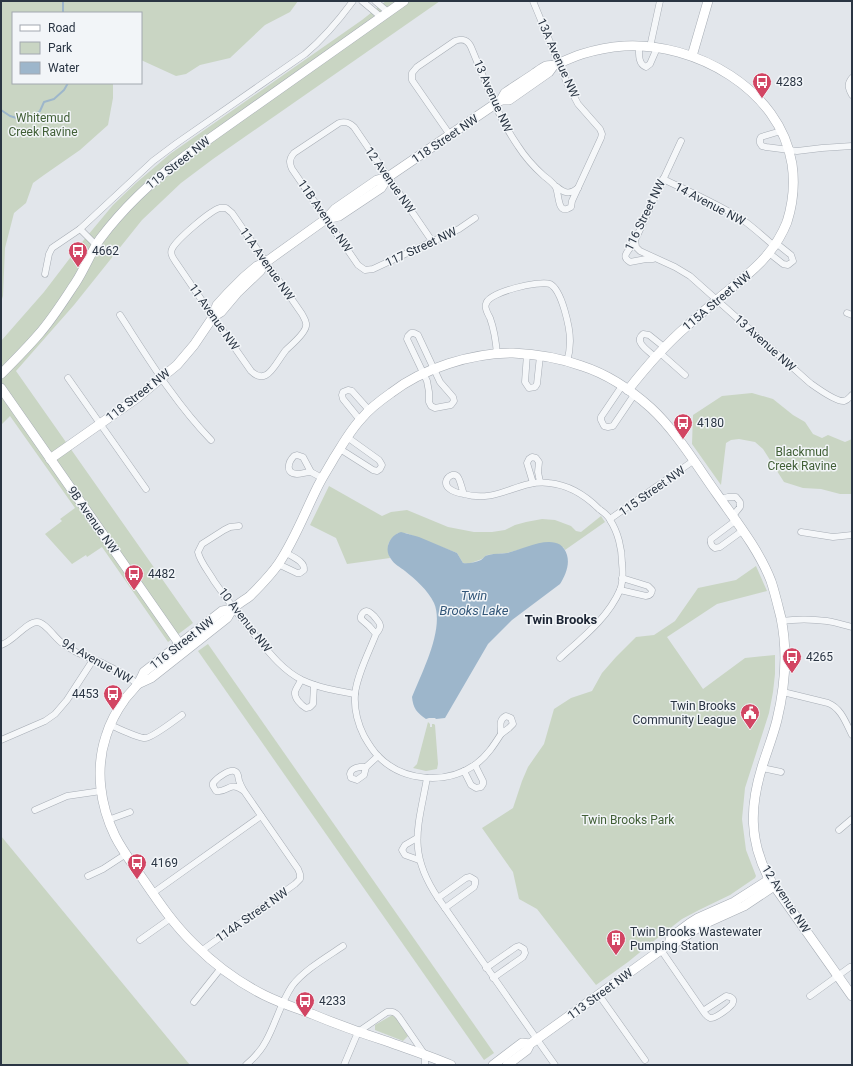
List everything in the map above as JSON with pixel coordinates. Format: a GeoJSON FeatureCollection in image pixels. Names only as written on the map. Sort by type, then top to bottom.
{"type":"FeatureCollection","features":[{"type":"Feature","properties":{"kind":"street","name":"119 Street NW"},"geometry":{"type":"LineString","coordinates":[[45,274],[49,254],[52,248],[80,229],[168,150],[309,51],[339,19],[353,1]]}},
{"type":"Feature","properties":{"kind":"street"},"geometry":{"type":"LineString","coordinates":[[362,1],[384,14]]}},
{"type":"Feature","properties":{"kind":"street"},"geometry":{"type":"LineString","coordinates":[[375,1],[384,14]]}},
{"type":"Feature","properties":{"kind":"street","name":"119 Street NW"},"geometry":{"type":"LineString","coordinates":[[1,374],[23,352],[54,315],[77,280],[96,245],[127,206],[142,192],[169,168],[404,1]]}},
{"type":"Feature","properties":{"kind":"street","name":"13A Avenue NW"},"geometry":{"type":"LineString","coordinates":[[533,1],[556,64],[583,110],[601,131],[601,138],[579,187]]}},
{"type":"Feature","properties":{"kind":"street"},"geometry":{"type":"LineString","coordinates":[[639,47],[640,62],[646,67],[650,64],[660,1]]}},
{"type":"Feature","properties":{"kind":"street"},"geometry":{"type":"LineString","coordinates":[[692,56],[708,1]]}},
{"type":"Feature","properties":{"kind":"street","name":"13 Avenue NW"},"geometry":{"type":"LineString","coordinates":[[450,135],[412,80],[412,73],[417,67],[455,41],[463,40],[468,42],[471,47],[498,102],[505,125],[518,147],[536,168],[557,187]]}},
{"type":"Feature","properties":{"kind":"street","name":"118 Street NW"},"geometry":{"type":"LineString","coordinates":[[50,459],[137,398],[177,364],[213,318],[217,305],[232,287],[257,266],[266,262],[326,219],[335,209],[377,180],[388,177],[498,102],[505,93],[545,66],[603,49],[624,46],[653,47],[692,56],[716,67],[752,92],[771,112],[781,131]]}},
{"type":"Feature","properties":{"kind":"street"},"geometry":{"type":"LineString","coordinates":[[852,78],[848,82],[848,85],[852,95]]}},
{"type":"Feature","properties":{"kind":"street","name":"12 Avenue NW"},"geometry":{"type":"LineString","coordinates":[[290,159],[294,154],[329,129],[344,121],[350,123],[432,241]]}},
{"type":"Feature","properties":{"kind":"street"},"geometry":{"type":"LineString","coordinates":[[781,131],[761,137],[760,143],[764,146],[797,151],[852,146]]}},
{"type":"Feature","properties":{"kind":"street","name":"115A Street NW"},"geometry":{"type":"LineString","coordinates":[[628,390],[659,352],[686,326],[756,268],[773,247],[783,230],[789,214],[793,195],[794,178],[789,150],[781,131]]}},
{"type":"Feature","properties":{"kind":"street","name":"116 Street NW"},"geometry":{"type":"LineString","coordinates":[[657,259],[628,262],[626,254],[631,248],[681,141]]}},
{"type":"Feature","properties":{"kind":"street","name":"11B Avenue NW"},"geometry":{"type":"LineString","coordinates":[[290,159],[292,169],[358,265],[365,270]]}},
{"type":"Feature","properties":{"kind":"street","name":"14 Avenue NW"},"geometry":{"type":"LineString","coordinates":[[663,179],[730,212],[753,228],[773,247]]}},
{"type":"Feature","properties":{"kind":"street"},"geometry":{"type":"LineString","coordinates":[[557,187],[561,191],[567,193],[572,192],[579,187]]}},
{"type":"Feature","properties":{"kind":"street"},"geometry":{"type":"LineString","coordinates":[[557,187],[561,206],[564,210],[568,209],[572,205],[572,201],[579,187]]}},
{"type":"Feature","properties":{"kind":"street","name":"11 Avenue NW"},"geometry":{"type":"LineString","coordinates":[[223,208],[214,210],[198,223],[176,243],[171,252],[175,261],[213,318],[252,371],[256,375],[263,376]]}},
{"type":"Feature","properties":{"kind":"street","name":"11A Avenue NW"},"geometry":{"type":"LineString","coordinates":[[223,208],[232,213],[302,314],[306,324],[304,331],[285,351],[270,372],[263,376]]}},
{"type":"Feature","properties":{"kind":"street","name":"117 Street NW"},"geometry":{"type":"LineString","coordinates":[[365,270],[373,269],[459,229],[476,218]]}},
{"type":"Feature","properties":{"kind":"street"},"geometry":{"type":"LineString","coordinates":[[80,229],[96,245]]}},
{"type":"Feature","properties":{"kind":"street","name":"13 Avenue NW"},"geometry":{"type":"LineString","coordinates":[[635,239],[636,247],[640,251],[690,276],[803,377],[836,399],[844,401],[852,395]]}},
{"type":"Feature","properties":{"kind":"street"},"geometry":{"type":"LineString","coordinates":[[497,354],[492,326],[485,306],[487,300],[502,292],[531,284],[544,283],[551,284],[553,286],[559,294],[563,305],[569,331],[570,348],[567,362]]}},
{"type":"Feature","properties":{"kind":"street"},"geometry":{"type":"LineString","coordinates":[[120,315],[161,378],[211,440]]}},
{"type":"Feature","properties":{"kind":"street"},"geometry":{"type":"LineString","coordinates":[[411,333],[418,335],[442,385],[454,397],[454,401],[451,405],[436,408],[431,406],[429,402],[429,389],[423,373],[407,341],[407,337],[411,333]]}},
{"type":"Feature","properties":{"kind":"street"},"geometry":{"type":"LineString","coordinates":[[659,352],[685,375]]}},
{"type":"Feature","properties":{"kind":"street","name":"116 Street NW"},"geometry":{"type":"LineString","coordinates":[[451,1065],[282,1003],[249,987],[221,968],[201,951],[170,918],[115,836],[103,803],[100,779],[101,757],[105,737],[110,725],[121,705],[138,684],[151,678],[222,611],[233,608],[251,595],[278,564],[301,522],[322,478],[347,437],[369,410],[392,392],[423,373],[462,360],[512,353],[540,356],[567,362]]}},
{"type":"Feature","properties":{"kind":"street"},"geometry":{"type":"LineString","coordinates":[[527,354],[524,382],[529,388],[535,387],[537,384],[540,356]]}},
{"type":"Feature","properties":{"kind":"street","name":"12 Avenue NW"},"geometry":{"type":"LineString","coordinates":[[567,362],[583,366],[597,372],[628,390],[653,410],[694,461],[742,531],[767,572],[772,585],[781,621],[785,657],[783,692],[774,730],[756,792],[753,811],[754,838],[758,854],[772,882],[852,996]]}},
{"type":"Feature","properties":{"kind":"street"},"geometry":{"type":"LineString","coordinates":[[68,378],[146,489]]}},
{"type":"Feature","properties":{"kind":"street","name":"9B Avenue NW"},"geometry":{"type":"LineString","coordinates":[[1,388],[182,648]]}},
{"type":"Feature","properties":{"kind":"street"},"geometry":{"type":"LineString","coordinates":[[360,420],[343,399],[343,392],[350,390],[369,410]]}},
{"type":"Feature","properties":{"kind":"street"},"geometry":{"type":"LineString","coordinates":[[628,390],[613,426],[604,426],[601,420],[602,417],[628,390]]}},
{"type":"Feature","properties":{"kind":"street"},"geometry":{"type":"LineString","coordinates":[[340,448],[373,470],[377,471],[380,469],[382,465],[379,460],[347,437]]}},
{"type":"Feature","properties":{"kind":"street","name":"115 Street NW"},"geometry":{"type":"LineString","coordinates":[[610,520],[694,461]]}},
{"type":"Feature","properties":{"kind":"street"},"geometry":{"type":"LineString","coordinates":[[311,472],[322,478]]}},
{"type":"Feature","properties":{"kind":"street"},"geometry":{"type":"LineString","coordinates":[[464,494],[478,497],[491,496],[537,483],[557,484],[575,490],[589,500],[610,520],[619,542],[622,557],[622,578],[620,590],[610,607],[599,621],[560,658]]}},
{"type":"Feature","properties":{"kind":"street"},"geometry":{"type":"LineString","coordinates":[[720,499],[736,497],[740,502],[740,507],[734,519],[711,539],[712,545],[715,548],[720,547],[742,531]]}},
{"type":"Feature","properties":{"kind":"street","name":"10 Avenue NW"},"geometry":{"type":"LineString","coordinates":[[239,526],[230,527],[224,530],[202,544],[198,552],[202,561],[233,608],[277,661],[288,671],[302,680],[314,685],[355,694]]}},
{"type":"Feature","properties":{"kind":"street"},"geometry":{"type":"LineString","coordinates":[[801,532],[833,537],[852,535]]}},
{"type":"Feature","properties":{"kind":"street"},"geometry":{"type":"LineString","coordinates":[[278,564],[297,573],[304,570],[302,562],[285,552]]}},
{"type":"Feature","properties":{"kind":"street"},"geometry":{"type":"LineString","coordinates":[[620,590],[646,596],[652,593],[652,590],[648,586],[622,578]]}},
{"type":"Feature","properties":{"kind":"street"},"geometry":{"type":"LineString","coordinates":[[781,621],[814,619],[852,627]]}},
{"type":"Feature","properties":{"kind":"street","name":"9A Avenue NW"},"geometry":{"type":"LineString","coordinates":[[1,645],[8,642],[30,624],[38,622],[44,624],[69,648],[81,655],[107,665],[138,684]]}},
{"type":"Feature","properties":{"kind":"street"},"geometry":{"type":"LineString","coordinates":[[376,634],[359,677],[355,694],[356,709],[360,726],[367,740],[378,756],[394,768],[403,772],[427,778],[446,777],[464,771],[475,765],[491,749],[501,734]]}},
{"type":"Feature","properties":{"kind":"street"},"geometry":{"type":"LineString","coordinates":[[1,740],[45,721],[55,714],[67,700],[93,660]]}},
{"type":"Feature","properties":{"kind":"street"},"geometry":{"type":"LineString","coordinates":[[302,680],[295,692],[302,705],[306,708],[313,704],[314,685]]}},
{"type":"Feature","properties":{"kind":"street"},"geometry":{"type":"LineString","coordinates":[[783,692],[835,706],[840,711],[852,735]]}},
{"type":"Feature","properties":{"kind":"street"},"geometry":{"type":"LineString","coordinates":[[110,725],[141,738],[147,738],[182,714]]}},
{"type":"Feature","properties":{"kind":"street"},"geometry":{"type":"LineString","coordinates":[[366,767],[378,756]]}},
{"type":"Feature","properties":{"kind":"street"},"geometry":{"type":"LineString","coordinates":[[464,771],[471,785],[476,788],[480,787],[483,784],[483,781],[475,765]]}},
{"type":"Feature","properties":{"kind":"street"},"geometry":{"type":"LineString","coordinates":[[762,768],[781,772]]}},
{"type":"Feature","properties":{"kind":"street"},"geometry":{"type":"LineString","coordinates":[[153,893],[261,816],[244,791],[235,771],[226,773],[213,783],[212,786],[216,791],[223,791],[230,786],[233,786],[244,791]]}},
{"type":"Feature","properties":{"kind":"street"},"geometry":{"type":"LineString","coordinates":[[427,778],[417,838],[417,850],[421,868],[428,883],[444,908],[493,978],[533,1042],[554,1065]]}},
{"type":"Feature","properties":{"kind":"street"},"geometry":{"type":"LineString","coordinates":[[35,810],[67,796],[101,791]]}},
{"type":"Feature","properties":{"kind":"street"},"geometry":{"type":"LineString","coordinates":[[108,820],[130,812]]}},
{"type":"Feature","properties":{"kind":"street","name":"114A Street NW"},"geometry":{"type":"LineString","coordinates":[[201,951],[299,880],[300,874],[298,869],[261,816]]}},
{"type":"Feature","properties":{"kind":"street"},"geometry":{"type":"LineString","coordinates":[[839,830],[852,818]]}},
{"type":"Feature","properties":{"kind":"street"},"geometry":{"type":"LineString","coordinates":[[417,838],[405,845],[402,850],[405,855],[419,860]]}},
{"type":"Feature","properties":{"kind":"street"},"geometry":{"type":"LineString","coordinates":[[88,876],[103,869],[126,854]]}},
{"type":"Feature","properties":{"kind":"street"},"geometry":{"type":"LineString","coordinates":[[438,898],[466,878],[472,878],[475,880],[476,884],[474,887],[444,908]]}},
{"type":"Feature","properties":{"kind":"street","name":"113 Street NW"},"geometry":{"type":"LineString","coordinates":[[507,1065],[527,1050],[533,1042],[669,944],[676,943],[702,925],[744,906],[772,882]]}},
{"type":"Feature","properties":{"kind":"street"},"geometry":{"type":"LineString","coordinates":[[140,940],[170,918]]}},
{"type":"Feature","properties":{"kind":"street"},"geometry":{"type":"LineString","coordinates":[[246,1065],[255,1057],[265,1042],[282,1003],[292,987],[302,976],[343,946]]}},
{"type":"Feature","properties":{"kind":"street"},"geometry":{"type":"LineString","coordinates":[[486,968],[516,947],[519,946],[524,949],[525,953],[523,957],[493,978]]}},
{"type":"Feature","properties":{"kind":"street"},"geometry":{"type":"LineString","coordinates":[[661,950],[703,1011],[708,1017],[715,1018],[734,1002],[730,996],[726,996],[703,1011]]}},
{"type":"Feature","properties":{"kind":"street"},"geometry":{"type":"LineString","coordinates":[[810,996],[850,967]]}},
{"type":"Feature","properties":{"kind":"street"},"geometry":{"type":"LineString","coordinates":[[194,1002],[221,968]]}},
{"type":"Feature","properties":{"kind":"street"},"geometry":{"type":"LineString","coordinates":[[599,995],[645,1060]]}},
{"type":"Feature","properties":{"kind":"street"},"geometry":{"type":"LineString","coordinates":[[344,1065],[358,1032],[387,1012],[394,1012],[399,1016],[425,1055],[425,1065]]}},
{"type":"Feature","properties":{"kind":"street","name":"113 Street NW"},"geometry":{"type":"LineString","coordinates":[[493,1065],[522,1044],[533,1042]]}},
{"type":"Feature","properties":{"kind":"green space","name":"Whitemud Creek Ravine"},"geometry":{"type":"Polygon","coordinates":[[[1,1],[298,1],[290,12],[265,25],[230,58],[200,65],[186,74],[176,76],[142,60],[142,12],[12,12],[12,84],[113,84],[113,98],[108,125],[80,150],[33,183],[26,203],[14,213],[5,248],[3,296],[1,302],[1,1]]]}},
{"type":"Feature","properties":{"kind":"green space"},"geometry":{"type":"Polygon","coordinates":[[[386,1],[440,1],[213,159],[181,183],[142,220],[74,305],[16,371],[193,623],[168,642],[102,547],[87,557],[86,555],[72,564],[45,534],[62,521],[60,519],[75,508],[10,416],[1,425],[1,341],[44,292],[113,205],[136,183],[170,154],[362,20],[386,1]]]}},
{"type":"Feature","properties":{"kind":"green space","name":"Blackmud Creek Ravine"},"geometry":{"type":"Polygon","coordinates":[[[752,393],[773,399],[793,415],[805,422],[813,434],[822,438],[828,435],[845,442],[852,439],[852,494],[840,494],[821,489],[803,488],[784,482],[763,449],[755,442],[739,439],[731,440],[726,443],[721,485],[692,444],[693,415],[722,396],[752,393]]]}},
{"type":"Feature","properties":{"kind":"green space"},"geometry":{"type":"Polygon","coordinates":[[[329,486],[382,516],[391,512],[407,510],[448,527],[474,532],[505,530],[515,525],[542,519],[555,520],[571,526],[576,531],[581,532],[601,516],[605,522],[565,550],[563,547],[525,548],[507,553],[487,555],[482,559],[468,564],[463,563],[457,553],[406,533],[398,533],[388,544],[390,558],[347,564],[336,538],[310,525],[329,486]]]}},
{"type":"Feature","properties":{"kind":"green space","name":"Twin Brooks Park"},"geometry":{"type":"Polygon","coordinates":[[[756,566],[767,591],[717,604],[667,637],[703,689],[745,658],[775,655],[775,674],[769,713],[745,788],[742,819],[746,850],[756,876],[730,895],[682,919],[628,962],[596,985],[537,909],[519,899],[513,872],[482,828],[513,808],[528,767],[544,744],[554,709],[571,698],[592,691],[602,673],[636,637],[654,635],[675,621],[698,588],[736,580],[756,566]]]}},
{"type":"Feature","properties":{"kind":"green space"},"geometry":{"type":"Polygon","coordinates":[[[208,644],[494,1053],[484,1060],[198,651],[208,644]]]}},
{"type":"Feature","properties":{"kind":"green space"},"geometry":{"type":"Polygon","coordinates":[[[428,722],[430,727],[432,727],[432,724],[435,725],[438,764],[437,769],[426,771],[413,768],[417,764],[428,722]]]}},
{"type":"Feature","properties":{"kind":"green space"},"geometry":{"type":"Polygon","coordinates":[[[1,836],[190,1065],[1,1065],[1,836]]]}},
{"type":"Feature","properties":{"kind":"green space"},"geometry":{"type":"Polygon","coordinates":[[[394,1014],[408,1036],[403,1041],[375,1030],[375,1025],[394,1014]]]}},
{"type":"Feature","properties":{"kind":"water","name":"Twin Brooks Lake"},"geometry":{"type":"Polygon","coordinates":[[[401,532],[419,537],[457,553],[463,563],[475,562],[488,555],[507,553],[532,545],[549,542],[557,543],[563,547],[568,559],[565,574],[560,584],[512,620],[488,644],[445,718],[426,719],[420,715],[413,704],[412,697],[435,637],[437,613],[434,603],[425,589],[394,562],[389,555],[388,547],[391,539],[401,532]]]}},
{"type":"Feature","properties":{"kind":"waterway"},"geometry":{"type":"LineString","coordinates":[[63,1],[63,12]]}},
{"type":"Feature","properties":{"kind":"waterway"},"geometry":{"type":"LineString","coordinates":[[1,110],[10,116],[20,119],[34,116],[40,111],[44,102],[54,99],[64,90],[67,84]]}},
{"type":"Feature","properties":{"kind":"place","name":"4283"},"geometry":{"type":"Point","coordinates":[762,99]}},
{"type":"Feature","properties":{"kind":"place","name":"4662"},"geometry":{"type":"Point","coordinates":[78,268]}},
{"type":"Feature","properties":{"kind":"place","name":"4180"},"geometry":{"type":"Point","coordinates":[683,440]}},
{"type":"Feature","properties":{"kind":"place","name":"4482"},"geometry":{"type":"Point","coordinates":[134,591]}},
{"type":"Feature","properties":{"kind":"place","name":"4265"},"geometry":{"type":"Point","coordinates":[792,674]}},
{"type":"Feature","properties":{"kind":"place","name":"4453"},"geometry":{"type":"Point","coordinates":[113,711]}},
{"type":"Feature","properties":{"kind":"place","name":"Twin Brooks Community League"},"geometry":{"type":"Point","coordinates":[750,730]}},
{"type":"Feature","properties":{"kind":"place","name":"4169"},"geometry":{"type":"Point","coordinates":[137,880]}},
{"type":"Feature","properties":{"kind":"place","name":"Twin Brooks Wastewater Pumping Station"},"geometry":{"type":"Point","coordinates":[616,956]}},
{"type":"Feature","properties":{"kind":"place","name":"4233"},"geometry":{"type":"Point","coordinates":[305,1018]}},
{"type":"Feature","properties":{"kind":"district","name":"Twin Brooks"},"geometry":{"type":"Point","coordinates":[561,619]}}]}
